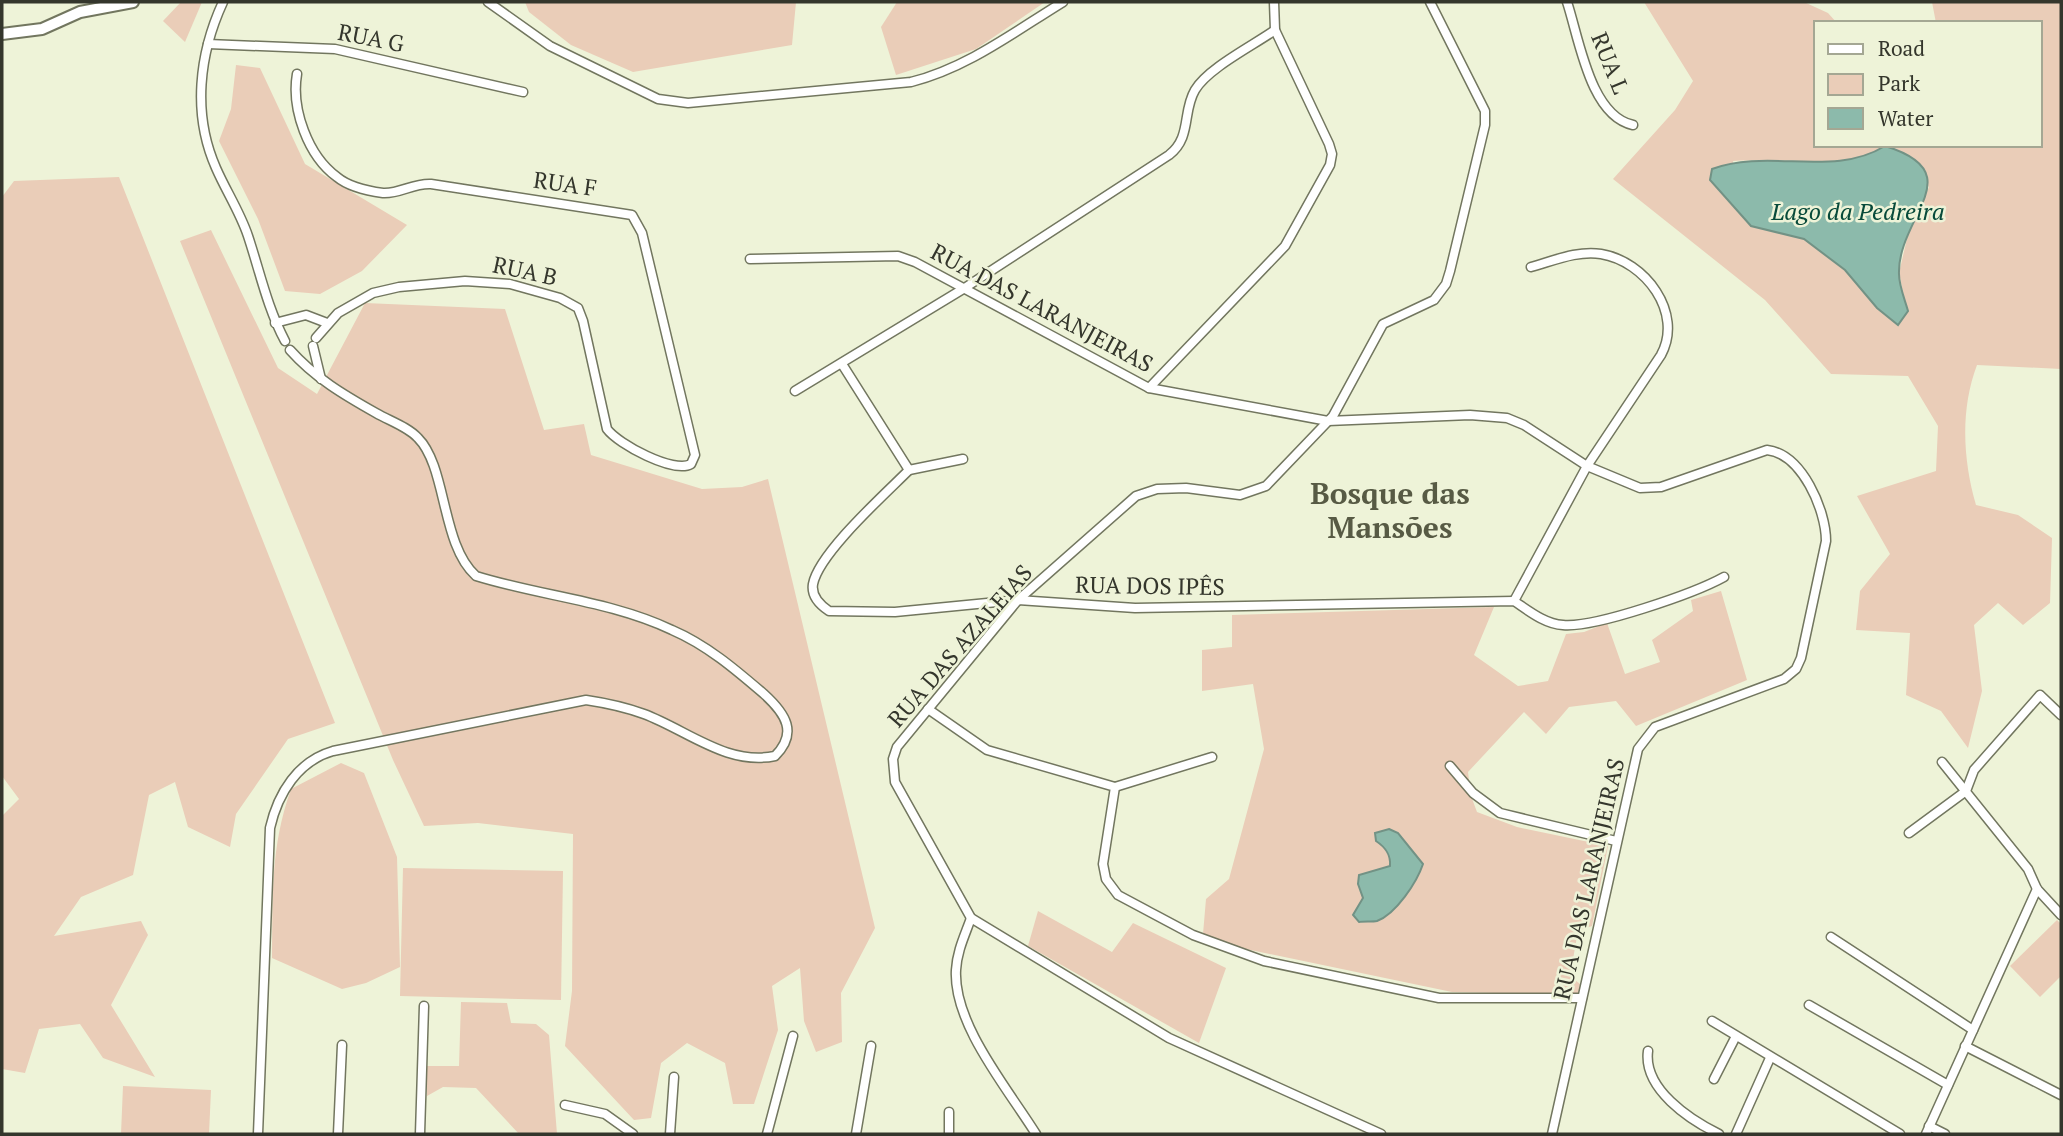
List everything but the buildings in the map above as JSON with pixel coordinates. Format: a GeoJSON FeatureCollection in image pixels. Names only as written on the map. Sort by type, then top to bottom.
{"type":"FeatureCollection","features":[{"type":"Feature","properties":{"kind":"main road"},"geometry":{"type":"LineString","coordinates":[[2,34],[42,29],[80,12],[132,2]]}},
{"type":"Feature","properties":{"kind":"street"},"geometry":{"type":"LineString","coordinates":[[223,2],[208,44],[200,85],[209,147],[248,236],[275,323],[285,341]]}},
{"type":"Feature","properties":{"kind":"street"},"geometry":{"type":"LineString","coordinates":[[488,2],[509,14],[550,46],[658,99],[688,103],[911,82],[931,77],[967,61],[1063,2]]}},
{"type":"Feature","properties":{"kind":"street"},"geometry":{"type":"LineString","coordinates":[[505,2],[509,14]]}},
{"type":"Feature","properties":{"kind":"street"},"geometry":{"type":"LineString","coordinates":[[1149,388],[1285,246],[1330,165],[1332,155],[1329,144],[1275,30],[1274,2]]}},
{"type":"Feature","properties":{"kind":"street","name":"RUA DAS AZALEIAS"},"geometry":{"type":"LineString","coordinates":[[1381,1134],[1363,1130],[1169,1038],[971,918],[951,885],[893,771],[897,747],[1018,600],[1136,496],[1157,489],[1186,488],[1240,495],[1253,492],[1275,478],[1328,421],[1383,324],[1434,300],[1446,284],[1485,125],[1485,111],[1430,2]]}},
{"type":"Feature","properties":{"kind":"street","name":"RUA L"},"geometry":{"type":"LineString","coordinates":[[1567,2],[1592,82],[1604,105],[1622,122],[1633,125]]}},
{"type":"Feature","properties":{"kind":"street"},"geometry":{"type":"LineString","coordinates":[[795,391],[963,289],[1178,148],[1185,133],[1195,89],[1210,75],[1275,30]]}},
{"type":"Feature","properties":{"kind":"street","name":"RUA G"},"geometry":{"type":"LineString","coordinates":[[208,44],[335,49],[523,92]]}},
{"type":"Feature","properties":{"kind":"street","name":"RUA F"},"geometry":{"type":"LineString","coordinates":[[298,74],[296,104],[306,134],[328,168],[351,185],[391,193],[411,185],[431,184],[632,215],[642,233],[693,446],[691,464],[685,468],[675,467]]}},
{"type":"Feature","properties":{"kind":"street"},"geometry":{"type":"LineString","coordinates":[[1531,267],[1593,253],[1613,257],[1641,272],[1654,289],[1665,313],[1667,345],[1587,466],[1514,601],[1549,622],[1570,625],[1682,596],[1724,577]]}},
{"type":"Feature","properties":{"kind":"street","name":"RUA DAS LARANJEIRAS"},"geometry":{"type":"LineString","coordinates":[[751,260],[898,256],[915,262],[1149,388],[1328,421],[1492,415],[1524,425],[1587,466],[1629,485],[1649,488],[1767,450],[1776,451],[1800,471],[1826,526],[1824,553],[1801,658],[1796,669],[1784,679],[1655,727],[1645,736],[1634,762],[1552,1134]]}},
{"type":"Feature","properties":{"kind":"street","name":"RUA B"},"geometry":{"type":"LineString","coordinates":[[321,379],[314,342],[327,323],[353,303],[373,293],[425,285],[488,281],[570,302],[578,308],[607,429],[615,440],[675,467]]}},
{"type":"Feature","properties":{"kind":"street"},"geometry":{"type":"LineString","coordinates":[[275,323],[306,315],[327,323]]}},
{"type":"Feature","properties":{"kind":"street"},"geometry":{"type":"LineString","coordinates":[[258,1134],[270,828],[289,783],[311,760],[334,751],[586,700],[608,703],[645,715],[742,758],[775,757],[785,747],[790,735],[786,722],[773,702],[713,653],[674,630],[637,616],[476,576],[466,567],[458,550],[432,466],[418,437],[330,388],[290,350]]}},
{"type":"Feature","properties":{"kind":"street"},"geometry":{"type":"LineString","coordinates":[[842,364],[909,470],[963,460]]}},
{"type":"Feature","properties":{"kind":"street","name":"RUA DOS IPÊS"},"geometry":{"type":"LineString","coordinates":[[909,470],[834,548],[814,583],[813,590],[822,606],[829,611],[855,614],[1018,600],[1135,608],[1514,601]]}},
{"type":"Feature","properties":{"kind":"street"},"geometry":{"type":"LineString","coordinates":[[1909,833],[1966,791],[1974,771],[2040,695],[2061,715]]}},
{"type":"Feature","properties":{"kind":"street"},"geometry":{"type":"LineString","coordinates":[[928,709],[986,750],[1115,787],[1212,757]]}},
{"type":"Feature","properties":{"kind":"street"},"geometry":{"type":"LineString","coordinates":[[1942,762],[2028,869],[2037,889],[2061,915]]}},
{"type":"Feature","properties":{"kind":"street"},"geometry":{"type":"LineString","coordinates":[[1450,766],[1473,793],[1500,813],[1616,841]]}},
{"type":"Feature","properties":{"kind":"street"},"geometry":{"type":"LineString","coordinates":[[1115,787],[1103,864],[1106,879],[1118,895],[1193,935],[1264,961],[1439,998],[1582,998]]}},
{"type":"Feature","properties":{"kind":"street"},"geometry":{"type":"LineString","coordinates":[[1945,1134],[1927,1130],[2037,889]]}},
{"type":"Feature","properties":{"kind":"street"},"geometry":{"type":"LineString","coordinates":[[971,918],[957,961],[956,982],[961,1007],[1036,1134]]}},
{"type":"Feature","properties":{"kind":"street"},"geometry":{"type":"LineString","coordinates":[[1831,937],[1973,1030]]}},
{"type":"Feature","properties":{"kind":"street"},"geometry":{"type":"LineString","coordinates":[[1808,1005],[1948,1085]]}},
{"type":"Feature","properties":{"kind":"street"},"geometry":{"type":"LineString","coordinates":[[420,1134],[424,1006]]}},
{"type":"Feature","properties":{"kind":"street"},"geometry":{"type":"LineString","coordinates":[[1712,1021],[1735,1038],[1900,1134]]}},
{"type":"Feature","properties":{"kind":"street"},"geometry":{"type":"LineString","coordinates":[[767,1134],[793,1036]]}},
{"type":"Feature","properties":{"kind":"street"},"geometry":{"type":"LineString","coordinates":[[1714,1079],[1735,1038]]}},
{"type":"Feature","properties":{"kind":"street"},"geometry":{"type":"LineString","coordinates":[[338,1134],[342,1045]]}},
{"type":"Feature","properties":{"kind":"street"},"geometry":{"type":"LineString","coordinates":[[856,1134],[871,1046]]}},
{"type":"Feature","properties":{"kind":"street"},"geometry":{"type":"LineString","coordinates":[[1965,1046],[2061,1095]]}},
{"type":"Feature","properties":{"kind":"street"},"geometry":{"type":"LineString","coordinates":[[1648,1051],[1648,1066],[1654,1080],[1700,1130],[1719,1134]]}},
{"type":"Feature","properties":{"kind":"street"},"geometry":{"type":"LineString","coordinates":[[1736,1134],[1770,1058]]}},
{"type":"Feature","properties":{"kind":"street"},"geometry":{"type":"LineString","coordinates":[[670,1134],[674,1077]]}},
{"type":"Feature","properties":{"kind":"street"},"geometry":{"type":"LineString","coordinates":[[565,1105],[606,1114],[632,1134]]}},
{"type":"Feature","properties":{"kind":"street"},"geometry":{"type":"LineString","coordinates":[[949,1112],[949,1134]]}},
{"type":"Feature","properties":{"kind":"green space"},"geometry":{"type":"Polygon","coordinates":[[[181,2],[202,2],[185,42],[163,21],[181,2]]]}},
{"type":"Feature","properties":{"kind":"green space"},"geometry":{"type":"Polygon","coordinates":[[[525,2],[796,2],[792,45],[633,72],[571,45],[529,12],[525,2]]]}},
{"type":"Feature","properties":{"kind":"green space"},"geometry":{"type":"Polygon","coordinates":[[[897,2],[1045,2],[976,49],[896,75],[881,27],[897,2]]]}},
{"type":"Feature","properties":{"kind":"green space"},"geometry":{"type":"Polygon","coordinates":[[[1644,2],[1804,2],[1828,13],[1835,21],[1814,21],[1814,147],[1883,147],[1868,154],[1831,162],[1733,161],[1743,214],[1751,226],[1804,239],[1845,270],[1877,308],[1907,312],[1899,273],[1909,230],[1929,187],[1886,147],[2042,147],[2042,21],[1936,21],[1932,2],[2061,2],[2061,369],[1977,365],[1968,400],[1965,435],[1968,470],[1976,505],[2018,515],[2052,538],[2050,603],[2023,625],[1998,603],[1974,625],[1982,691],[1968,748],[1941,711],[1906,695],[1910,633],[1856,630],[1860,591],[1890,554],[1857,496],[1936,471],[1938,426],[1908,376],[1831,374],[1765,300],[1613,179],[1675,110],[1693,81],[1644,2]]]}},
{"type":"Feature","properties":{"kind":"green space"},"geometry":{"type":"Polygon","coordinates":[[[236,65],[260,68],[305,164],[407,225],[362,271],[320,294],[285,291],[258,219],[219,141],[231,109],[236,65]]]}},
{"type":"Feature","properties":{"kind":"green space"},"geometry":{"type":"Polygon","coordinates":[[[119,177],[335,723],[288,739],[236,814],[230,847],[188,827],[175,782],[149,795],[133,875],[81,897],[54,936],[141,921],[148,935],[111,1005],[155,1077],[103,1058],[80,1024],[39,1029],[25,1073],[2,1069],[2,816],[19,799],[2,776],[2,197],[14,181],[119,177]]]}},
{"type":"Feature","properties":{"kind":"green space"},"geometry":{"type":"Polygon","coordinates":[[[211,230],[278,368],[317,394],[365,303],[505,309],[544,430],[584,424],[591,455],[702,489],[742,487],[768,479],[875,928],[841,993],[842,1042],[816,1052],[804,1021],[800,968],[772,986],[778,1030],[754,1104],[733,1104],[725,1063],[687,1043],[661,1063],[651,1118],[634,1120],[565,1046],[572,991],[573,834],[478,823],[424,826],[393,760],[180,241],[211,230]]]}},
{"type":"Feature","properties":{"kind":"green space"},"geometry":{"type":"Polygon","coordinates":[[[1721,591],[1747,680],[1636,726],[1616,701],[1569,707],[1546,734],[1524,712],[1468,772],[1471,796],[1477,812],[1517,827],[1608,846],[1592,926],[1578,931],[1570,976],[1580,984],[1578,995],[1452,992],[1236,947],[1203,934],[1206,899],[1229,879],[1264,749],[1253,684],[1202,691],[1202,650],[1232,647],[1232,615],[1494,607],[1474,655],[1518,686],[1548,681],[1566,634],[1584,632],[1607,623],[1625,674],[1660,662],[1652,640],[1693,611],[1691,600],[1721,591]],[[1398,833],[1384,846],[1391,859],[1390,866],[1384,869],[1353,915],[1397,900],[1409,887],[1423,863],[1398,833]]]}},
{"type":"Feature","properties":{"kind":"green space"},"geometry":{"type":"Polygon","coordinates":[[[341,763],[364,773],[397,857],[400,967],[366,983],[342,989],[272,958],[276,852],[291,789],[341,763]]]}},
{"type":"Feature","properties":{"kind":"green space"},"geometry":{"type":"Polygon","coordinates":[[[403,868],[563,871],[561,1000],[400,996],[403,868]]]}},
{"type":"Feature","properties":{"kind":"green space"},"geometry":{"type":"Polygon","coordinates":[[[1038,911],[1112,952],[1133,923],[1226,968],[1199,1043],[1028,946],[1038,911]]]}},
{"type":"Feature","properties":{"kind":"green space"},"geometry":{"type":"Polygon","coordinates":[[[2057,920],[2061,924],[2061,976],[2040,997],[2010,966],[2057,920]]]}},
{"type":"Feature","properties":{"kind":"green space"},"geometry":{"type":"Polygon","coordinates":[[[461,1002],[507,1003],[511,1023],[536,1024],[549,1035],[557,1134],[519,1134],[476,1088],[443,1087],[427,1096],[427,1066],[459,1066],[461,1002]]]}},
{"type":"Feature","properties":{"kind":"green space"},"geometry":{"type":"Polygon","coordinates":[[[123,1086],[211,1090],[209,1134],[121,1134],[123,1086]]]}},
{"type":"Feature","properties":{"kind":"water","name":"Lago da Pedreira"},"geometry":{"type":"Polygon","coordinates":[[[1887,147],[1911,157],[1924,169],[1928,183],[1901,253],[1899,279],[1908,311],[1898,325],[1877,308],[1845,270],[1804,239],[1751,226],[1710,180],[1712,169],[1734,163],[1822,162],[1865,155],[1887,147]]]}},
{"type":"Feature","properties":{"kind":"water"},"geometry":{"type":"Polygon","coordinates":[[[1389,829],[1398,833],[1423,864],[1411,888],[1391,912],[1377,921],[1359,922],[1353,915],[1363,898],[1358,884],[1359,875],[1390,866],[1388,854],[1376,841],[1375,833],[1389,829]]]}},
{"type":"Feature","properties":{"kind":"district","name":"Bosque das Mansões"},"geometry":{"type":"Point","coordinates":[1390,511]}}]}
